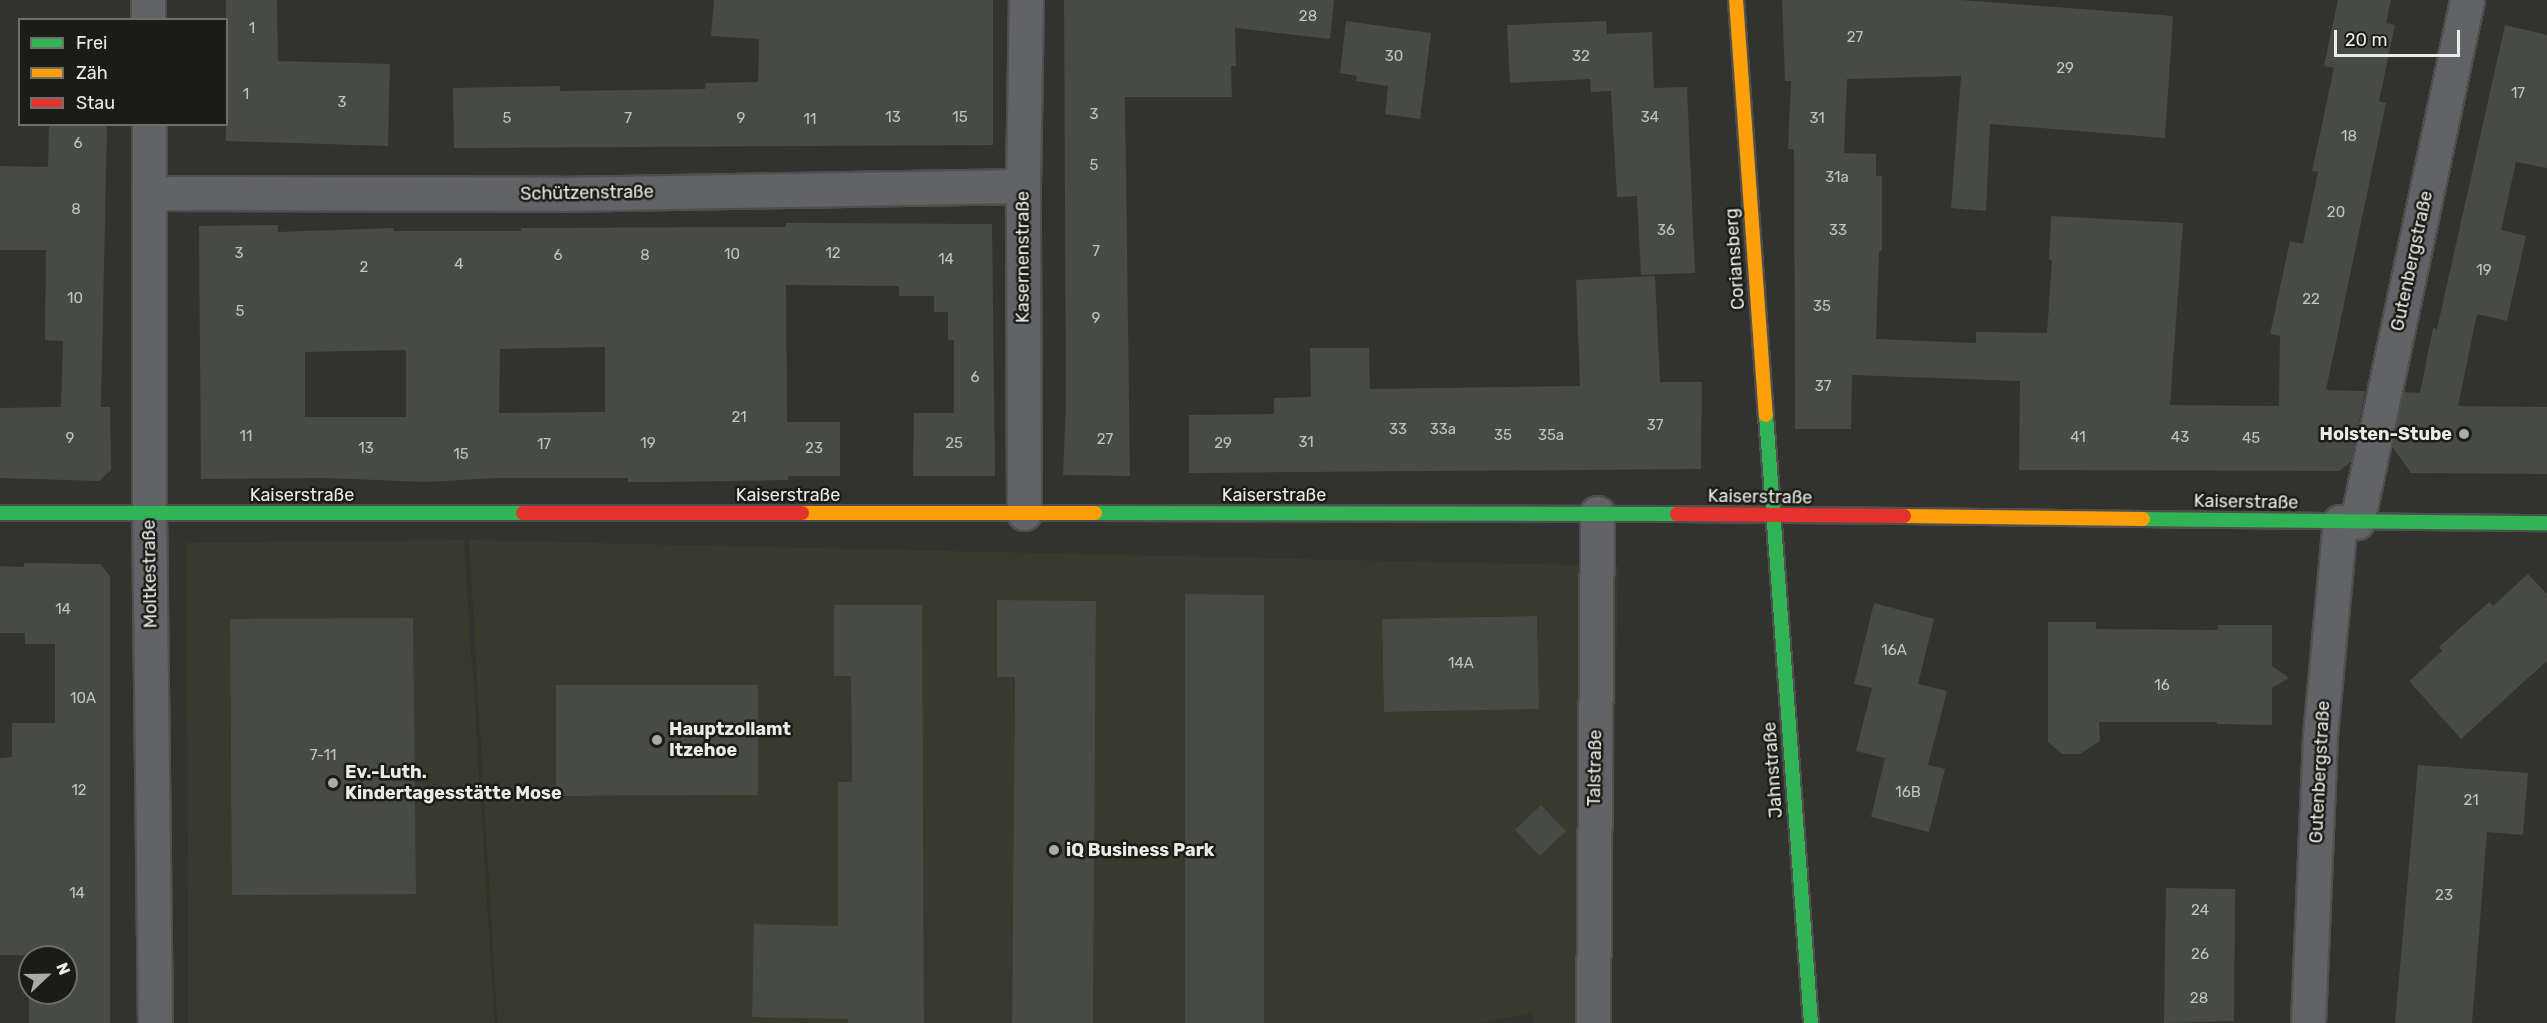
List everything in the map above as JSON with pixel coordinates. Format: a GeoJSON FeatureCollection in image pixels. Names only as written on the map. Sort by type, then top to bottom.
{"type":"FeatureCollection","features":[{"type":"Feature","properties":{"kind":"main road","name":"Coriansberg"},"geometry":{"type":"LineString","coordinates":[[1736,0],[1772,515]]}},
{"type":"Feature","properties":{"kind":"main road","name":"Kaiserstraße"},"geometry":{"type":"LineString","coordinates":[[0,513],[1598,513],[2547,523]]}},
{"type":"Feature","properties":{"kind":"main road","name":"Jahnstraße"},"geometry":{"type":"LineString","coordinates":[[1772,515],[1811,1023]]}},
{"type":"Feature","properties":{"kind":"street"},"geometry":{"type":"LineString","coordinates":[[148,0],[148,18]]}},
{"type":"Feature","properties":{"kind":"street","name":"Kasernenstraße"},"geometry":{"type":"LineString","coordinates":[[1024,513],[1023,186],[1026,0]]}},
{"type":"Feature","properties":{"kind":"street","name":"Gutenbergstraße"},"geometry":{"type":"LineString","coordinates":[[2308,1023],[2320,736],[2348,522],[2467,0]]}},
{"type":"Feature","properties":{"kind":"street","name":"Moltkestraße"},"geometry":{"type":"LineString","coordinates":[[150,126],[149,513],[155,1023]]}},
{"type":"Feature","properties":{"kind":"street","name":"Schützenstraße"},"geometry":{"type":"LineString","coordinates":[[150,193],[560,194],[1023,186]]}},
{"type":"Feature","properties":{"kind":"street","name":"Talstraße"},"geometry":{"type":"LineString","coordinates":[[1593,1023],[1598,513]]}},
{"type":"Feature","properties":{"kind":"shaded area","name":"Ev.-Luth. Kindertagesstätte Mose"},"geometry":{"type":"Polygon","coordinates":[[[464,540],[495,1023],[188,1023],[187,543],[464,540]]]}},
{"type":"Feature","properties":{"kind":"shaded area"},"geometry":{"type":"Polygon","coordinates":[[[469,540],[1618,566],[1611,1023],[1534,1023],[1532,1013],[1480,1023],[1264,1023],[1264,595],[1185,594],[1185,1023],[1093,1023],[1096,601],[997,677],[1015,677],[1012,1023],[924,1023],[921,605],[834,605],[835,676],[851,676],[852,782],[838,782],[839,989],[848,989],[848,1023],[497,1023],[469,540]],[[1537,616],[1382,619],[1384,712],[1539,709],[1537,616]],[[556,685],[557,796],[758,795],[757,685],[556,685]]]}},
{"type":"Feature","properties":{"kind":"building"},"geometry":{"type":"Polygon","coordinates":[[[226,0],[277,0],[278,61],[390,64],[388,146],[226,141],[228,18],[226,18],[226,0]]]}},
{"type":"Feature","properties":{"kind":"building"},"geometry":{"type":"Polygon","coordinates":[[[714,0],[993,0],[993,145],[454,148],[453,88],[560,86],[560,91],[705,89],[706,83],[758,82],[759,39],[711,36],[714,0]]]}},
{"type":"Feature","properties":{"kind":"building"},"geometry":{"type":"Polygon","coordinates":[[[1064,0],[1334,0],[1330,39],[1235,28],[1236,66],[1231,66],[1232,97],[1125,97],[1130,476],[1063,475],[1066,404],[1064,0]]]}},
{"type":"Feature","properties":{"kind":"building"},"geometry":{"type":"Polygon","coordinates":[[[1782,0],[1961,0],[2173,16],[2165,138],[1990,124],[1986,211],[1951,208],[1961,76],[1847,79],[1844,153],[1876,154],[1876,176],[1882,176],[1882,251],[1879,251],[1876,339],[1976,343],[1976,332],[2047,333],[2052,260],[2049,260],[2051,216],[2183,223],[2170,405],[2279,406],[2280,336],[2270,334],[2290,241],[2303,244],[2318,172],[2312,171],[2334,68],[2324,66],[2338,0],[2391,0],[2386,23],[2395,25],[2379,101],[2386,103],[2326,390],[2365,391],[2351,462],[2339,471],[2019,470],[2020,381],[1852,375],[1851,429],[1795,429],[1794,149],[1788,149],[1791,81],[1785,81],[1782,0]]]}},
{"type":"Feature","properties":{"kind":"building"},"geometry":{"type":"Polygon","coordinates":[[[1346,21],[1431,33],[1420,119],[1385,114],[1388,86],[1356,81],[1357,76],[1340,73],[1346,21]]]}},
{"type":"Feature","properties":{"kind":"building"},"geometry":{"type":"Polygon","coordinates":[[[1606,21],[1607,34],[1652,32],[1654,88],[1687,87],[1695,273],[1641,275],[1637,196],[1617,197],[1611,91],[1591,92],[1590,79],[1510,83],[1507,25],[1606,21]]]}},
{"type":"Feature","properties":{"kind":"building"},"geometry":{"type":"Polygon","coordinates":[[[2505,25],[2547,35],[2547,168],[2516,162],[2501,230],[2526,236],[2507,321],[2477,314],[2458,406],[2547,407],[2547,474],[2411,473],[2392,446],[2404,392],[2420,393],[2433,328],[2437,329],[2505,25]]]}},
{"type":"Feature","properties":{"kind":"building"},"geometry":{"type":"Polygon","coordinates":[[[49,126],[107,126],[101,407],[110,407],[111,470],[99,481],[0,478],[0,408],[61,407],[63,341],[45,340],[46,250],[0,250],[0,166],[48,167],[49,126]]]}},
{"type":"Feature","properties":{"kind":"building"},"geometry":{"type":"Polygon","coordinates":[[[786,223],[992,224],[995,476],[913,476],[914,413],[954,413],[954,340],[948,340],[948,312],[934,312],[934,296],[899,296],[899,286],[786,285],[787,422],[840,422],[840,476],[788,476],[788,480],[666,482],[628,482],[628,478],[497,478],[426,482],[326,478],[201,479],[199,226],[278,225],[278,232],[393,228],[394,231],[521,231],[521,228],[786,227],[786,223]],[[605,347],[500,349],[499,413],[605,412],[605,347]],[[406,350],[305,352],[305,417],[406,417],[406,350]]]}},
{"type":"Feature","properties":{"kind":"building"},"geometry":{"type":"Polygon","coordinates":[[[1655,276],[1660,382],[1702,382],[1701,469],[1189,473],[1189,415],[1274,414],[1274,398],[1311,397],[1310,348],[1369,348],[1370,389],[1580,386],[1576,280],[1655,276]]]}},
{"type":"Feature","properties":{"kind":"building"},"geometry":{"type":"Polygon","coordinates":[[[24,563],[100,564],[110,576],[110,1023],[29,1023],[29,1005],[78,1005],[78,945],[18,945],[18,955],[0,955],[0,758],[12,757],[12,723],[55,723],[55,644],[25,644],[25,633],[0,633],[0,566],[24,567],[24,563]]]}},
{"type":"Feature","properties":{"kind":"building"},"geometry":{"type":"Polygon","coordinates":[[[2528,574],[2547,594],[2547,661],[2461,739],[2409,681],[2442,651],[2439,647],[2489,602],[2493,606],[2528,574]]]}},
{"type":"Feature","properties":{"kind":"building"},"geometry":{"type":"Polygon","coordinates":[[[1185,594],[1264,595],[1264,1023],[1185,1023],[1185,594]]]}},
{"type":"Feature","properties":{"kind":"building","name":"iQ Business Park"},"geometry":{"type":"Polygon","coordinates":[[[997,600],[1096,601],[1093,1023],[1012,1023],[1015,677],[997,677],[997,600]]]}},
{"type":"Feature","properties":{"kind":"building"},"geometry":{"type":"Polygon","coordinates":[[[1874,603],[1934,619],[1918,684],[1947,691],[1928,765],[1945,769],[1929,832],[1871,817],[1885,758],[1856,751],[1872,688],[1854,684],[1874,603]]]}},
{"type":"Feature","properties":{"kind":"building"},"geometry":{"type":"Polygon","coordinates":[[[834,605],[922,605],[924,1023],[848,1023],[848,1019],[752,1017],[754,924],[838,926],[838,782],[852,782],[851,676],[834,676],[834,605]]]}},
{"type":"Feature","properties":{"kind":"building"},"geometry":{"type":"Polygon","coordinates":[[[1537,616],[1539,709],[1384,712],[1382,619],[1537,616]]]}},
{"type":"Feature","properties":{"kind":"building"},"geometry":{"type":"Polygon","coordinates":[[[413,618],[416,894],[232,895],[230,619],[413,618]]]}},
{"type":"Feature","properties":{"kind":"building"},"geometry":{"type":"Polygon","coordinates":[[[2048,622],[2096,622],[2096,629],[2218,630],[2218,625],[2272,625],[2272,666],[2289,678],[2272,688],[2272,725],[2217,724],[2217,722],[2099,722],[2100,741],[2080,754],[2062,754],[2048,742],[2048,622]]]}},
{"type":"Feature","properties":{"kind":"building","name":"Hauptzollamt Itzehoe"},"geometry":{"type":"Polygon","coordinates":[[[556,685],[758,685],[758,795],[556,796],[556,685]]]}},
{"type":"Feature","properties":{"kind":"building"},"geometry":{"type":"Polygon","coordinates":[[[2418,765],[2528,773],[2523,835],[2487,832],[2472,1023],[2395,1023],[2418,765]]]}},
{"type":"Feature","properties":{"kind":"building"},"geometry":{"type":"Polygon","coordinates":[[[1541,805],[1566,831],[1540,856],[1515,830],[1541,805]]]}},
{"type":"Feature","properties":{"kind":"building"},"geometry":{"type":"Polygon","coordinates":[[[2166,888],[2235,889],[2234,1021],[2164,1023],[2166,888]]]}},
{"type":"Feature","properties":{"kind":"traffic: fast"},"geometry":{"type":"LineString","coordinates":[[1766,415],[1811,1023]]}},
{"type":"Feature","properties":{"kind":"traffic: fast"},"geometry":{"type":"LineString","coordinates":[[0,513],[523,513]]}},
{"type":"Feature","properties":{"kind":"traffic: fast"},"geometry":{"type":"LineString","coordinates":[[1095,513],[1677,514]]}},
{"type":"Feature","properties":{"kind":"traffic: fast"},"geometry":{"type":"LineString","coordinates":[[2143,519],[2547,523]]}},
{"type":"Feature","properties":{"kind":"traffic: slow"},"geometry":{"type":"LineString","coordinates":[[1736,0],[1766,415]]}},
{"type":"Feature","properties":{"kind":"traffic: slow"},"geometry":{"type":"LineString","coordinates":[[802,513],[1095,513]]}},
{"type":"Feature","properties":{"kind":"traffic: slow"},"geometry":{"type":"LineString","coordinates":[[1904,516],[2143,519]]}},
{"type":"Feature","properties":{"kind":"traffic: jam"},"geometry":{"type":"LineString","coordinates":[[523,513],[802,513]]}},
{"type":"Feature","properties":{"kind":"traffic: jam"},"geometry":{"type":"LineString","coordinates":[[1677,514],[1904,516]]}},
{"type":"Feature","properties":{"kind":"place","name":"Holsten-Stube"},"geometry":{"type":"Point","coordinates":[2464,434]}},
{"type":"Feature","properties":{"kind":"place","name":"Hauptzollamt Itzehoe"},"geometry":{"type":"Point","coordinates":[657,740]}},
{"type":"Feature","properties":{"kind":"place","name":"Ev.-Luth. Kindertagesstätte Mose"},"geometry":{"type":"Point","coordinates":[333,783]}},
{"type":"Feature","properties":{"kind":"place","name":"iQ Business Park"},"geometry":{"type":"Point","coordinates":[1054,850]}}]}
